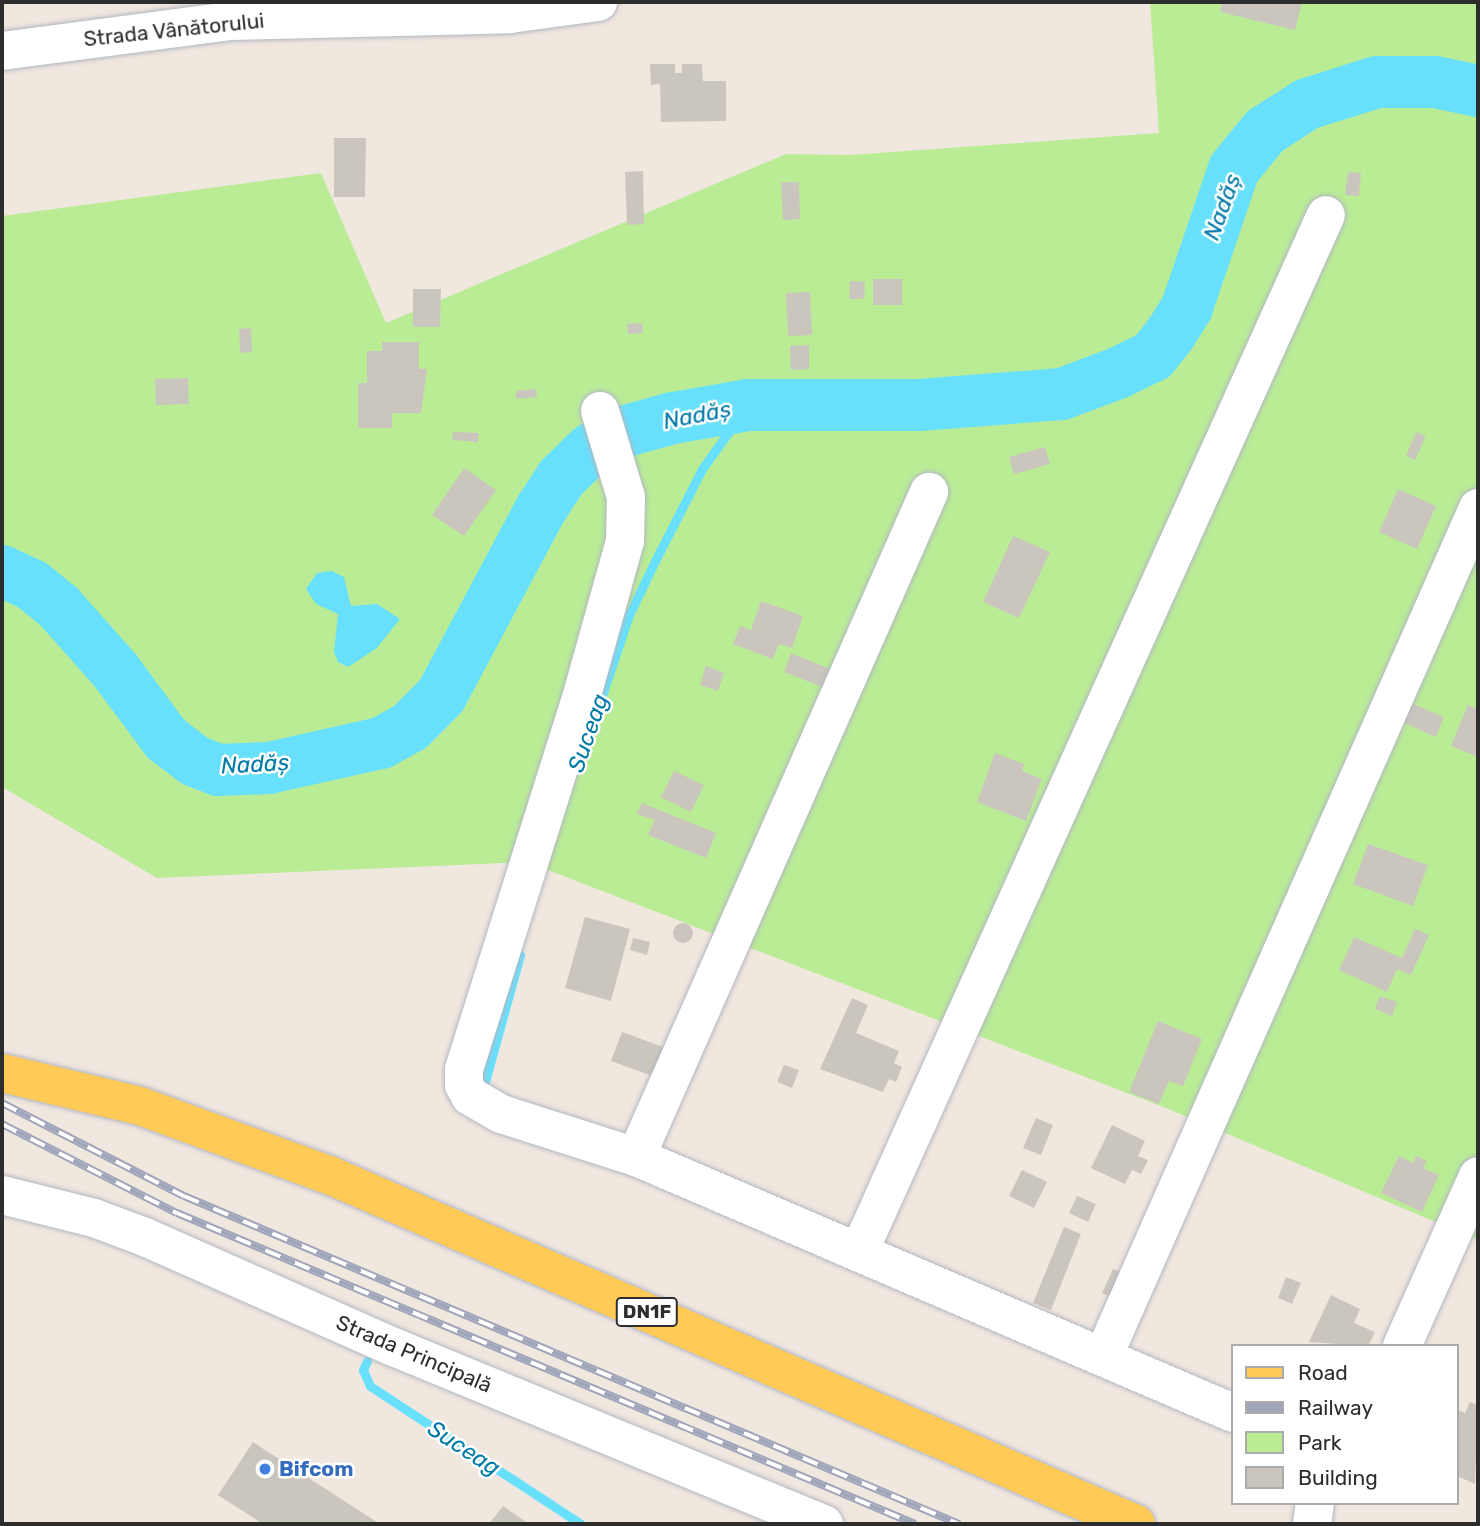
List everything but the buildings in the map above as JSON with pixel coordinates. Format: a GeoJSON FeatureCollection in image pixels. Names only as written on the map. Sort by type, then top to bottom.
{"type":"FeatureCollection","features":[{"type":"Feature","properties":{"kind":"main road","name":"DN1F"},"geometry":{"type":"LineString","coordinates":[[2,1073],[139,1107],[268,1151],[1136,1524]]}},
{"type":"Feature","properties":{"kind":"street","name":"Strada Vânătorului"},"geometry":{"type":"LineString","coordinates":[[2,51],[231,21],[510,14],[598,2]]}},
{"type":"Feature","properties":{"kind":"street"},"geometry":{"type":"LineString","coordinates":[[859,1252],[1326,215]]}},
{"type":"Feature","properties":{"kind":"street"},"geometry":{"type":"LineString","coordinates":[[600,411],[626,496],[625,541],[617,576],[464,1069],[464,1085],[470,1096],[501,1114],[636,1157],[1232,1413]]}},
{"type":"Feature","properties":{"kind":"street"},"geometry":{"type":"LineString","coordinates":[[636,1157],[929,492]]}},
{"type":"Feature","properties":{"kind":"street"},"geometry":{"type":"LineString","coordinates":[[1103,1357],[1478,508]]}},
{"type":"Feature","properties":{"kind":"street"},"geometry":{"type":"LineString","coordinates":[[1403,1344],[1478,1177]]}},
{"type":"Feature","properties":{"kind":"street","name":"Strada Principală"},"geometry":{"type":"LineString","coordinates":[[2,1195],[94,1218],[145,1237],[396,1348],[824,1524]]}},
{"type":"Feature","properties":{"kind":"street"},"geometry":{"type":"LineString","coordinates":[[1312,1524],[1315,1505]]}},
{"type":"Feature","properties":{"kind":"green space"},"geometry":{"type":"Polygon","coordinates":[[[1150,2],[1478,2],[1478,1240],[1166,1108],[527,862],[157,878],[2,787],[2,216],[321,173],[386,323],[786,154],[850,155],[1159,133],[1150,2]]]}},
{"type":"Feature","properties":{"kind":"water"},"geometry":{"type":"Polygon","coordinates":[[[332,571],[344,577],[351,606],[377,604],[400,619],[377,648],[348,667],[338,662],[334,652],[338,614],[316,604],[306,589],[317,573],[332,571]]]}},
{"type":"Feature","properties":{"kind":"waterway","name":"Nadăș"},"geometry":{"type":"LineString","coordinates":[[2,571],[32,585],[59,607],[115,670],[166,739],[195,761],[218,770],[269,768],[381,743],[410,727],[441,696],[541,509],[561,478],[591,449],[626,431],[673,418],[748,405],[919,405],[1062,394],[1118,373],[1153,356],[1187,307],[1234,169],[1265,131],[1307,104],[1377,82],[1435,82],[1478,91]]}},
{"type":"Feature","properties":{"kind":"waterway","name":"Suceag"},"geometry":{"type":"LineString","coordinates":[[592,725],[629,615],[655,561],[702,469],[748,405]]}},
{"type":"Feature","properties":{"kind":"waterway","name":"Suceag"},"geometry":{"type":"LineString","coordinates":[[484,1085],[520,955]]}},
{"type":"Feature","properties":{"kind":"waterway","name":"Suceag"},"geometry":{"type":"LineString","coordinates":[[367,1361],[363,1370],[370,1386],[581,1524]]}},
{"type":"Feature","properties":{"kind":"railway"},"geometry":{"type":"LineString","coordinates":[[2,1103],[184,1196],[959,1524]]}},
{"type":"Feature","properties":{"kind":"railway"},"geometry":{"type":"LineString","coordinates":[[2,1124],[177,1213],[915,1524]]}},
{"type":"Feature","properties":{"kind":"place","name":"Bifcom"},"geometry":{"type":"Point","coordinates":[265,1469]}}]}
